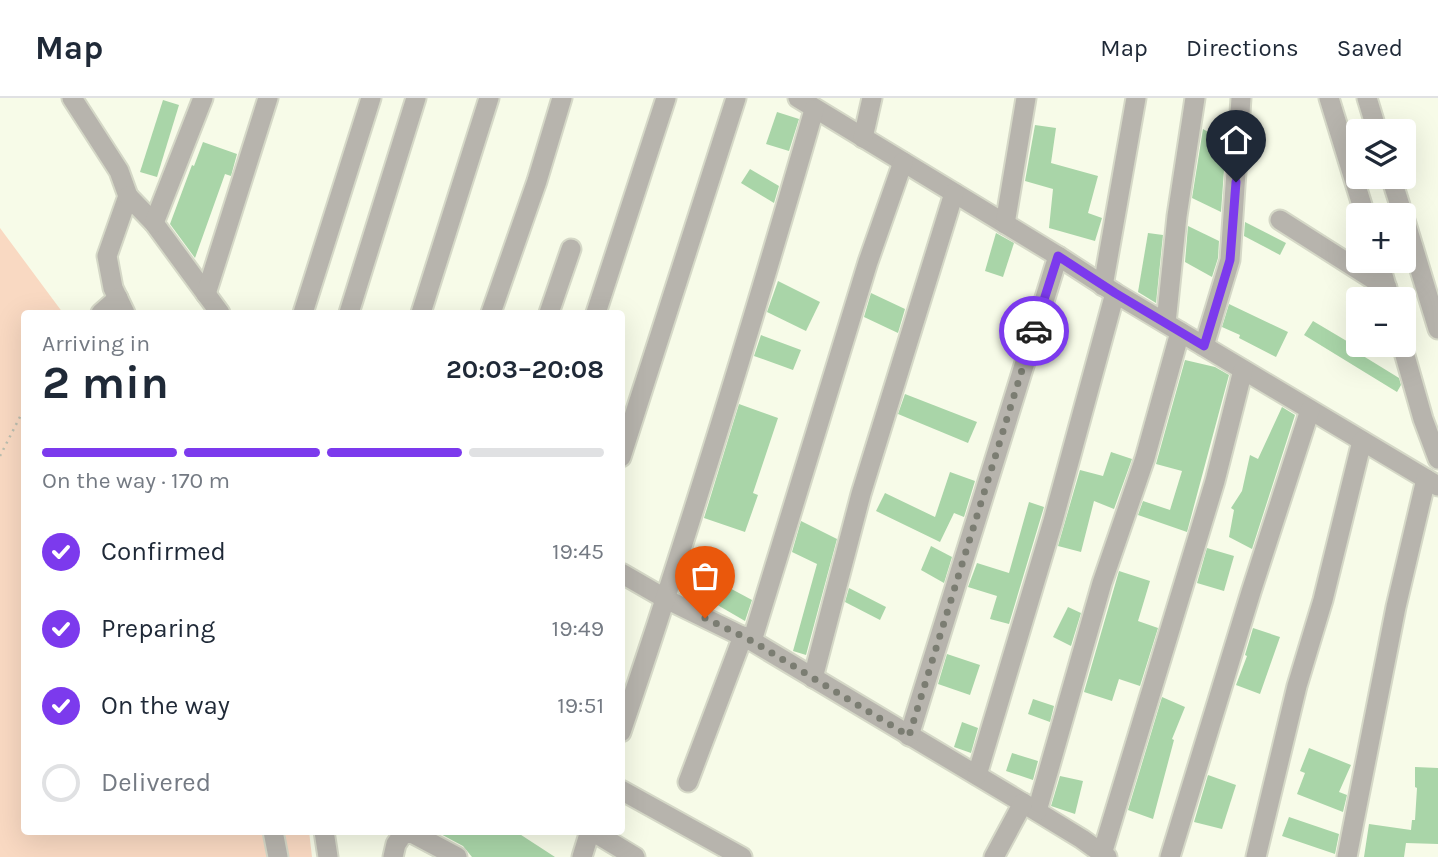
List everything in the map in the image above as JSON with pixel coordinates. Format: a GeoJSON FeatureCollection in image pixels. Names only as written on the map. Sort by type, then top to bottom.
{"type":"FeatureCollection","features":[{"type":"Feature","properties":{"kind":"street"},"geometry":{"type":"LineString","coordinates":[[72,98],[119,171],[128,196],[154,223],[218,310]]}},
{"type":"Feature","properties":{"kind":"street"},"geometry":{"type":"LineString","coordinates":[[154,223],[203,98]]}},
{"type":"Feature","properties":{"kind":"street"},"geometry":{"type":"LineString","coordinates":[[206,294],[268,98]]}},
{"type":"Feature","properties":{"kind":"street"},"geometry":{"type":"LineString","coordinates":[[304,310],[371,98]]}},
{"type":"Feature","properties":{"kind":"street"},"geometry":{"type":"LineString","coordinates":[[350,310],[416,98]]}},
{"type":"Feature","properties":{"kind":"street"},"geometry":{"type":"LineString","coordinates":[[422,310],[489,98]]}},
{"type":"Feature","properties":{"kind":"street"},"geometry":{"type":"LineString","coordinates":[[492,310],[537,181],[562,98]]}},
{"type":"Feature","properties":{"kind":"street"},"geometry":{"type":"LineString","coordinates":[[597,310],[666,98]]}},
{"type":"Feature","properties":{"kind":"street"},"geometry":{"type":"LineString","coordinates":[[625,445],[736,98]]}},
{"type":"Feature","properties":{"kind":"street"},"geometry":{"type":"LineString","coordinates":[[863,138],[872,98]]}},
{"type":"Feature","properties":{"kind":"street"},"geometry":{"type":"LineString","coordinates":[[1005,224],[1026,98]]}},
{"type":"Feature","properties":{"kind":"street"},"geometry":{"type":"LineString","coordinates":[[977,775],[1060,496],[1109,289],[1136,98]]}},
{"type":"Feature","properties":{"kind":"street"},"geometry":{"type":"LineString","coordinates":[[994,857],[1030,807],[1141,470],[1173,328],[1177,216],[1195,98]]}},
{"type":"Feature","properties":{"kind":"street"},"geometry":{"type":"LineString","coordinates":[[1204,346],[1230,260],[1241,98]]}},
{"type":"Feature","properties":{"kind":"street"},"geometry":{"type":"LineString","coordinates":[[1329,98],[1361,203]]}},
{"type":"Feature","properties":{"kind":"street"},"geometry":{"type":"LineString","coordinates":[[1367,98],[1373,119]]}},
{"type":"Feature","properties":{"kind":"street"},"geometry":{"type":"LineString","coordinates":[[625,720],[666,599],[776,242],[806,104],[1432,482],[1396,607],[1346,857]]}},
{"type":"Feature","properties":{"kind":"street"},"geometry":{"type":"LineString","coordinates":[[688,782],[748,639],[864,275],[903,162]]}},
{"type":"Feature","properties":{"kind":"street"},"geometry":{"type":"LineString","coordinates":[[813,678],[861,494],[954,193]]}},
{"type":"Feature","properties":{"kind":"street"},"geometry":{"type":"LineString","coordinates":[[121,306],[113,288],[107,256],[128,196]]}},
{"type":"Feature","properties":{"kind":"street"},"geometry":{"type":"LineString","coordinates":[[1280,220],[1378,287]]}},
{"type":"Feature","properties":{"kind":"street"},"geometry":{"type":"LineString","coordinates":[[550,310],[571,249]]}},
{"type":"Feature","properties":{"kind":"street"},"geometry":{"type":"LineString","coordinates":[[909,736],[1058,256]]}},
{"type":"Feature","properties":{"kind":"street"},"geometry":{"type":"LineString","coordinates":[[1416,258],[1438,329]]}},
{"type":"Feature","properties":{"kind":"street"},"geometry":{"type":"LineString","coordinates":[[1405,357],[1438,459]]}},
{"type":"Feature","properties":{"kind":"street"},"geometry":{"type":"LineString","coordinates":[[625,575],[666,599],[748,639],[1030,807],[1105,855],[1215,481],[1243,370]]}},
{"type":"Feature","properties":{"kind":"street"},"geometry":{"type":"LineString","coordinates":[[1170,857],[1310,410]]}},
{"type":"Feature","properties":{"kind":"street"},"geometry":{"type":"LineString","coordinates":[[1256,857],[1297,686],[1323,600],[1362,441]]}},
{"type":"Feature","properties":{"kind":"street"},"geometry":{"type":"LineString","coordinates":[[625,792],[742,857]]}},
{"type":"Feature","properties":{"kind":"street"},"geometry":{"type":"LineString","coordinates":[[274,835],[278,857]]}},
{"type":"Feature","properties":{"kind":"street"},"geometry":{"type":"LineString","coordinates":[[325,835],[328,857]]}},
{"type":"Feature","properties":{"kind":"street"},"geometry":{"type":"LineString","coordinates":[[393,857],[396,844],[402,835]]}},
{"type":"Feature","properties":{"kind":"street"},"geometry":{"type":"LineString","coordinates":[[416,835],[457,857]]}},
{"type":"Feature","properties":{"kind":"street"},"geometry":{"type":"LineString","coordinates":[[582,857],[590,835]]}},
{"type":"Feature","properties":{"kind":"street"},"geometry":{"type":"LineString","coordinates":[[598,835],[635,857]]}},
{"type":"Feature","properties":{"kind":"path"},"geometry":{"type":"LineString","coordinates":[[0,456],[21,415]]}},
{"type":"Feature","properties":{"kind":"shaded area"},"geometry":{"type":"Polygon","coordinates":[[[0,228],[61,310],[21,310],[21,835],[309,835],[312,857],[0,857],[0,228]]]}},
{"type":"Feature","properties":{"kind":"building"},"geometry":{"type":"Polygon","coordinates":[[[163,100],[179,105],[157,177],[140,172],[163,100]]]}},
{"type":"Feature","properties":{"kind":"building"},"geometry":{"type":"Polygon","coordinates":[[[777,112],[799,119],[789,151],[766,144],[777,112]]]}},
{"type":"Feature","properties":{"kind":"building"},"geometry":{"type":"Polygon","coordinates":[[[1035,125],[1056,128],[1051,163],[1098,176],[1088,213],[1102,218],[1095,241],[1049,228],[1053,189],[1025,181],[1035,125]]]}},
{"type":"Feature","properties":{"kind":"building"},"geometry":{"type":"Polygon","coordinates":[[[1203,129],[1226,142],[1221,212],[1192,198],[1203,129]]]}},
{"type":"Feature","properties":{"kind":"building"},"geometry":{"type":"Polygon","coordinates":[[[203,142],[237,154],[231,176],[225,174],[195,258],[170,224],[203,142]]]}},
{"type":"Feature","properties":{"kind":"building"},"geometry":{"type":"Polygon","coordinates":[[[750,169],[779,186],[774,203],[741,183],[750,169]]]}},
{"type":"Feature","properties":{"kind":"building"},"geometry":{"type":"Polygon","coordinates":[[[1245,222],[1286,243],[1280,255],[1244,236],[1245,222]]]}},
{"type":"Feature","properties":{"kind":"building"},"geometry":{"type":"Polygon","coordinates":[[[1188,226],[1219,241],[1218,258],[1212,277],[1185,262],[1188,226]]]}},
{"type":"Feature","properties":{"kind":"building"},"geometry":{"type":"Polygon","coordinates":[[[996,233],[1014,243],[1003,277],[985,271],[996,233]]]}},
{"type":"Feature","properties":{"kind":"building"},"geometry":{"type":"Polygon","coordinates":[[[1148,233],[1163,235],[1156,303],[1138,292],[1148,233]]]}},
{"type":"Feature","properties":{"kind":"building"},"geometry":{"type":"Polygon","coordinates":[[[778,281],[820,302],[806,331],[767,312],[778,281]]]}},
{"type":"Feature","properties":{"kind":"building"},"geometry":{"type":"Polygon","coordinates":[[[871,293],[905,309],[898,333],[864,317],[871,293]]]}},
{"type":"Feature","properties":{"kind":"building"},"geometry":{"type":"Polygon","coordinates":[[[1229,304],[1288,332],[1276,357],[1222,327],[1229,304]]]}},
{"type":"Feature","properties":{"kind":"building"},"geometry":{"type":"Polygon","coordinates":[[[1313,321],[1346,341],[1346,357],[1365,357],[1399,378],[1401,385],[1397,392],[1304,335],[1313,321]]]}},
{"type":"Feature","properties":{"kind":"building"},"geometry":{"type":"Polygon","coordinates":[[[761,335],[801,350],[793,370],[754,356],[761,335]]]}},
{"type":"Feature","properties":{"kind":"building"},"geometry":{"type":"Polygon","coordinates":[[[1185,360],[1215,367],[1229,375],[1187,532],[1138,515],[1143,501],[1170,510],[1182,471],[1156,464],[1185,360]]]}},
{"type":"Feature","properties":{"kind":"building"},"geometry":{"type":"Polygon","coordinates":[[[905,394],[977,422],[968,443],[898,414],[905,394]]]}},
{"type":"Feature","properties":{"kind":"building"},"geometry":{"type":"Polygon","coordinates":[[[739,404],[778,418],[753,493],[758,495],[745,532],[704,518],[739,404]]]}},
{"type":"Feature","properties":{"kind":"building"},"geometry":{"type":"Polygon","coordinates":[[[1282,407],[1295,415],[1252,549],[1229,537],[1234,510],[1231,508],[1242,491],[1250,455],[1258,459],[1282,407]]]}},
{"type":"Feature","properties":{"kind":"building"},"geometry":{"type":"Polygon","coordinates":[[[1111,452],[1132,459],[1114,509],[1094,501],[1081,552],[1058,546],[1080,470],[1103,476],[1111,452]]]}},
{"type":"Feature","properties":{"kind":"building"},"geometry":{"type":"Polygon","coordinates":[[[950,472],[975,481],[964,517],[954,513],[940,542],[876,511],[885,493],[935,517],[950,472]]]}},
{"type":"Feature","properties":{"kind":"building"},"geometry":{"type":"Polygon","coordinates":[[[1029,502],[1044,507],[1009,624],[990,619],[997,596],[968,587],[977,563],[1009,573],[1029,502]]]}},
{"type":"Feature","properties":{"kind":"building"},"geometry":{"type":"Polygon","coordinates":[[[801,521],[837,539],[806,655],[793,651],[817,564],[792,552],[801,521]]]}},
{"type":"Feature","properties":{"kind":"building"},"geometry":{"type":"Polygon","coordinates":[[[931,546],[952,557],[944,583],[921,570],[931,546]]]}},
{"type":"Feature","properties":{"kind":"building"},"geometry":{"type":"Polygon","coordinates":[[[1207,548],[1234,556],[1224,591],[1197,583],[1207,548]]]}},
{"type":"Feature","properties":{"kind":"building"},"geometry":{"type":"Polygon","coordinates":[[[1119,571],[1150,581],[1138,621],[1158,628],[1140,686],[1119,679],[1112,701],[1084,692],[1119,571]]]}},
{"type":"Feature","properties":{"kind":"building"},"geometry":{"type":"Polygon","coordinates":[[[724,585],[752,600],[745,621],[714,603],[724,585]]]}},
{"type":"Feature","properties":{"kind":"building"},"geometry":{"type":"Polygon","coordinates":[[[849,588],[886,607],[880,620],[845,602],[849,588]]]}},
{"type":"Feature","properties":{"kind":"building"},"geometry":{"type":"Polygon","coordinates":[[[1068,607],[1081,613],[1071,646],[1053,637],[1068,607]]]}},
{"type":"Feature","properties":{"kind":"building"},"geometry":{"type":"Polygon","coordinates":[[[1253,628],[1280,637],[1260,694],[1236,685],[1247,656],[1245,655],[1253,628]]]}},
{"type":"Feature","properties":{"kind":"building"},"geometry":{"type":"Polygon","coordinates":[[[947,654],[980,665],[970,695],[938,684],[947,654]]]}},
{"type":"Feature","properties":{"kind":"building"},"geometry":{"type":"Polygon","coordinates":[[[1162,697],[1185,707],[1172,739],[1174,740],[1153,819],[1128,810],[1162,697]]]}},
{"type":"Feature","properties":{"kind":"building"},"geometry":{"type":"Polygon","coordinates":[[[1033,699],[1054,706],[1050,722],[1028,714],[1033,699]]]}},
{"type":"Feature","properties":{"kind":"building"},"geometry":{"type":"Polygon","coordinates":[[[962,722],[978,728],[971,753],[954,747],[962,722]]]}},
{"type":"Feature","properties":{"kind":"building"},"geometry":{"type":"Polygon","coordinates":[[[1309,748],[1351,765],[1339,792],[1347,795],[1343,812],[1297,794],[1305,773],[1300,771],[1309,748]]]}},
{"type":"Feature","properties":{"kind":"building"},"geometry":{"type":"Polygon","coordinates":[[[1012,753],[1038,761],[1033,780],[1006,771],[1012,753]]]}},
{"type":"Feature","properties":{"kind":"building"},"geometry":{"type":"Polygon","coordinates":[[[1415,767],[1438,768],[1438,844],[1406,843],[1404,857],[1364,857],[1369,824],[1411,830],[1412,820],[1415,820],[1415,767]]]}},
{"type":"Feature","properties":{"kind":"building"},"geometry":{"type":"Polygon","coordinates":[[[1208,775],[1236,785],[1222,829],[1194,822],[1208,775]]]}},
{"type":"Feature","properties":{"kind":"building"},"geometry":{"type":"Polygon","coordinates":[[[1060,776],[1083,781],[1075,814],[1051,806],[1060,776]]]}},
{"type":"Feature","properties":{"kind":"building"},"geometry":{"type":"Polygon","coordinates":[[[1289,817],[1339,834],[1335,854],[1282,836],[1289,817]]]}},
{"type":"Feature","properties":{"kind":"building"},"geometry":{"type":"Polygon","coordinates":[[[442,835],[521,835],[555,857],[472,857],[463,846],[442,835]]]}},
{"type":"Feature","properties":{"kind":"way so far"},"geometry":{"type":"LineString","coordinates":[[705,618],[752,641],[909,736],[1034,331]]}},
{"type":"Feature","properties":{"kind":"route"},"geometry":{"type":"LineString","coordinates":[[1034,331],[1058,256],[1204,346],[1230,260],[1236,182]]}}]}
